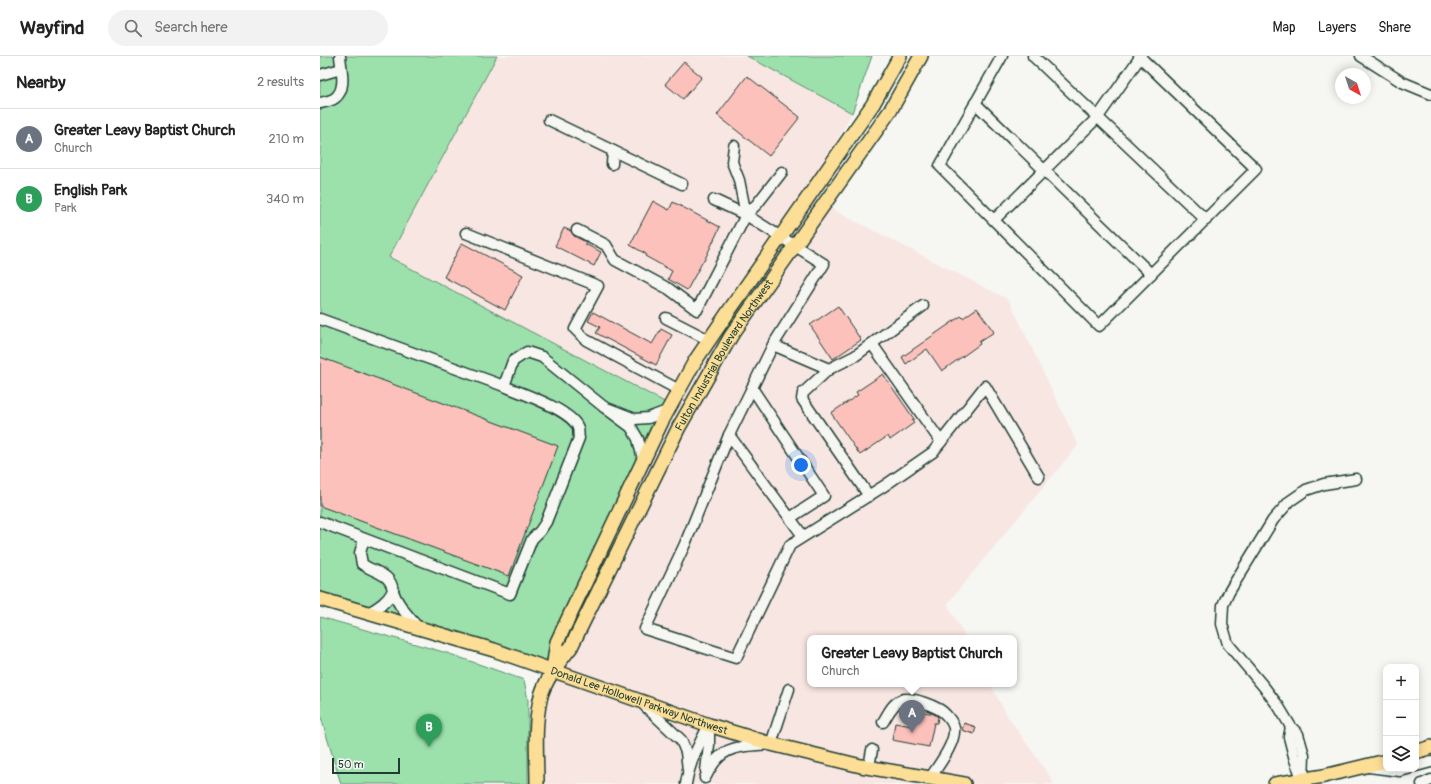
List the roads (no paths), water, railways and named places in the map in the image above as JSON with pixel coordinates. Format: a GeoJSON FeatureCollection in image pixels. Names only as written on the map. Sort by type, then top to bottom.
{"type":"FeatureCollection","features":[{"type":"Feature","properties":{"kind":"main road","name":"Fulton Industrial Boulevard Northwest"},"geometry":{"type":"LineString","coordinates":[[553,670],[557,642],[667,411],[709,340],[873,104],[900,56]]}},
{"type":"Feature","properties":{"kind":"main road","name":"Fulton Industrial Boulevard Northwest"},"geometry":{"type":"LineString","coordinates":[[537,784],[537,729],[540,699],[553,670],[571,646],[679,427],[731,336],[890,111],[921,56]]}},
{"type":"Feature","properties":{"kind":"main road","name":"Donald Lee Hollowell Parkway Northwest"},"geometry":{"type":"LineString","coordinates":[[320,599],[494,650],[641,702],[771,744],[869,767],[950,783],[964,784]]}},
{"type":"Feature","properties":{"kind":"main road"},"geometry":{"type":"LineString","coordinates":[[1419,751],[1431,747]]}},
{"type":"Feature","properties":{"kind":"main road"},"geometry":{"type":"LineString","coordinates":[[1275,784],[1303,782],[1383,762]]}},
{"type":"Feature","properties":{"kind":"street"},"geometry":{"type":"LineString","coordinates":[[320,104],[334,99],[342,89],[340,56]]}},
{"type":"Feature","properties":{"kind":"street"},"geometry":{"type":"LineString","coordinates":[[994,220],[1098,117],[1140,56],[1256,169],[1099,326],[940,166],[1002,56]]}},
{"type":"Feature","properties":{"kind":"street"},"geometry":{"type":"LineString","coordinates":[[1033,56],[1206,220]]}},
{"type":"Feature","properties":{"kind":"street"},"geometry":{"type":"LineString","coordinates":[[1361,56],[1402,82],[1431,94]]}},
{"type":"Feature","properties":{"kind":"street"},"geometry":{"type":"LineString","coordinates":[[320,75],[341,69]]}},
{"type":"Feature","properties":{"kind":"street"},"geometry":{"type":"LineString","coordinates":[[975,103],[1151,274]]}},
{"type":"Feature","properties":{"kind":"street"},"geometry":{"type":"LineString","coordinates":[[549,120],[613,151],[658,178],[682,184]]}},
{"type":"Feature","properties":{"kind":"street"},"geometry":{"type":"LineString","coordinates":[[734,146],[732,162],[739,180],[746,215]]}},
{"type":"Feature","properties":{"kind":"street"},"geometry":{"type":"LineString","coordinates":[[612,164],[613,151]]}},
{"type":"Feature","properties":{"kind":"street"},"geometry":{"type":"LineString","coordinates":[[577,230],[606,245],[615,260],[669,289],[697,310],[746,215],[757,204],[782,172]]}},
{"type":"Feature","properties":{"kind":"street"},"geometry":{"type":"LineString","coordinates":[[714,200],[746,215],[824,264],[773,344],[729,435],[685,544],[645,629],[736,658],[790,544],[869,496],[933,452],[985,386],[1039,477]]}},
{"type":"Feature","properties":{"kind":"street"},"geometry":{"type":"LineString","coordinates":[[466,233],[598,286],[575,329],[586,340],[679,390]]}},
{"type":"Feature","properties":{"kind":"street"},"geometry":{"type":"LineString","coordinates":[[869,496],[802,400],[803,393],[829,369],[855,356],[923,306]]}},
{"type":"Feature","properties":{"kind":"street"},"geometry":{"type":"LineString","coordinates":[[666,318],[709,340]]}},
{"type":"Feature","properties":{"kind":"street"},"geometry":{"type":"LineString","coordinates":[[320,319],[504,386],[546,403],[570,418],[578,428],[578,438],[546,522],[532,539],[510,594],[320,522]]}},
{"type":"Feature","properties":{"kind":"street"},"geometry":{"type":"LineString","coordinates":[[773,344],[829,369]]}},
{"type":"Feature","properties":{"kind":"street"},"geometry":{"type":"LineString","coordinates":[[872,344],[941,442]]}},
{"type":"Feature","properties":{"kind":"street"},"geometry":{"type":"LineString","coordinates":[[504,386],[513,361],[527,352],[542,358],[631,427],[638,439],[643,459]]}},
{"type":"Feature","properties":{"kind":"street"},"geometry":{"type":"LineString","coordinates":[[752,388],[824,496],[790,518]]}},
{"type":"Feature","properties":{"kind":"street"},"geometry":{"type":"LineString","coordinates":[[604,407],[635,419],[648,418],[667,411]]}},
{"type":"Feature","properties":{"kind":"street"},"geometry":{"type":"LineString","coordinates":[[729,435],[803,536]]}},
{"type":"Feature","properties":{"kind":"street"},"geometry":{"type":"LineString","coordinates":[[1303,782],[1304,755],[1298,734],[1291,727],[1279,707],[1228,644],[1222,624],[1223,605],[1229,592],[1273,520],[1290,501],[1306,490],[1324,484],[1356,479]]}},
{"type":"Feature","properties":{"kind":"street"},"geometry":{"type":"LineString","coordinates":[[364,539],[360,553],[362,564],[371,570],[386,576],[392,584],[395,598],[418,628]]}},
{"type":"Feature","properties":{"kind":"street"},"geometry":{"type":"LineString","coordinates":[[368,613],[384,604],[389,599],[393,591]]}},
{"type":"Feature","properties":{"kind":"street"},"geometry":{"type":"LineString","coordinates":[[705,781],[715,760],[729,749],[771,744],[789,689]]}},
{"type":"Feature","properties":{"kind":"street"},"geometry":{"type":"LineString","coordinates":[[883,722],[888,712],[902,699],[909,699],[924,703],[946,714],[954,728],[956,735],[950,753],[930,778]]}},
{"type":"Feature","properties":{"kind":"street"},"geometry":{"type":"LineString","coordinates":[[641,702],[681,740],[686,752],[688,770]]}},
{"type":"Feature","properties":{"kind":"street"},"geometry":{"type":"LineString","coordinates":[[705,781],[709,745],[709,725]]}},
{"type":"Feature","properties":{"kind":"street"},"geometry":{"type":"LineString","coordinates":[[686,784],[688,770],[700,741],[709,725]]}},
{"type":"Feature","properties":{"kind":"street"},"geometry":{"type":"LineString","coordinates":[[869,767],[872,750]]}},
{"type":"Feature","properties":{"kind":"street"},"geometry":{"type":"LineString","coordinates":[[1419,765],[1431,762]]}},
{"type":"Feature","properties":{"kind":"street"},"geometry":{"type":"LineString","coordinates":[[1367,766],[1383,768]]}},
{"type":"Feature","properties":{"kind":"street"},"geometry":{"type":"LineString","coordinates":[[1422,784],[1431,780]]}},
{"type":"Feature","properties":{"kind":"place","name":"Greater Leavy Baptist Church"},"geometry":{"type":"Point","coordinates":[912,733]}},
{"type":"Feature","properties":{"kind":"place","name":"English Park"},"geometry":{"type":"Point","coordinates":[429,747]}}]}
